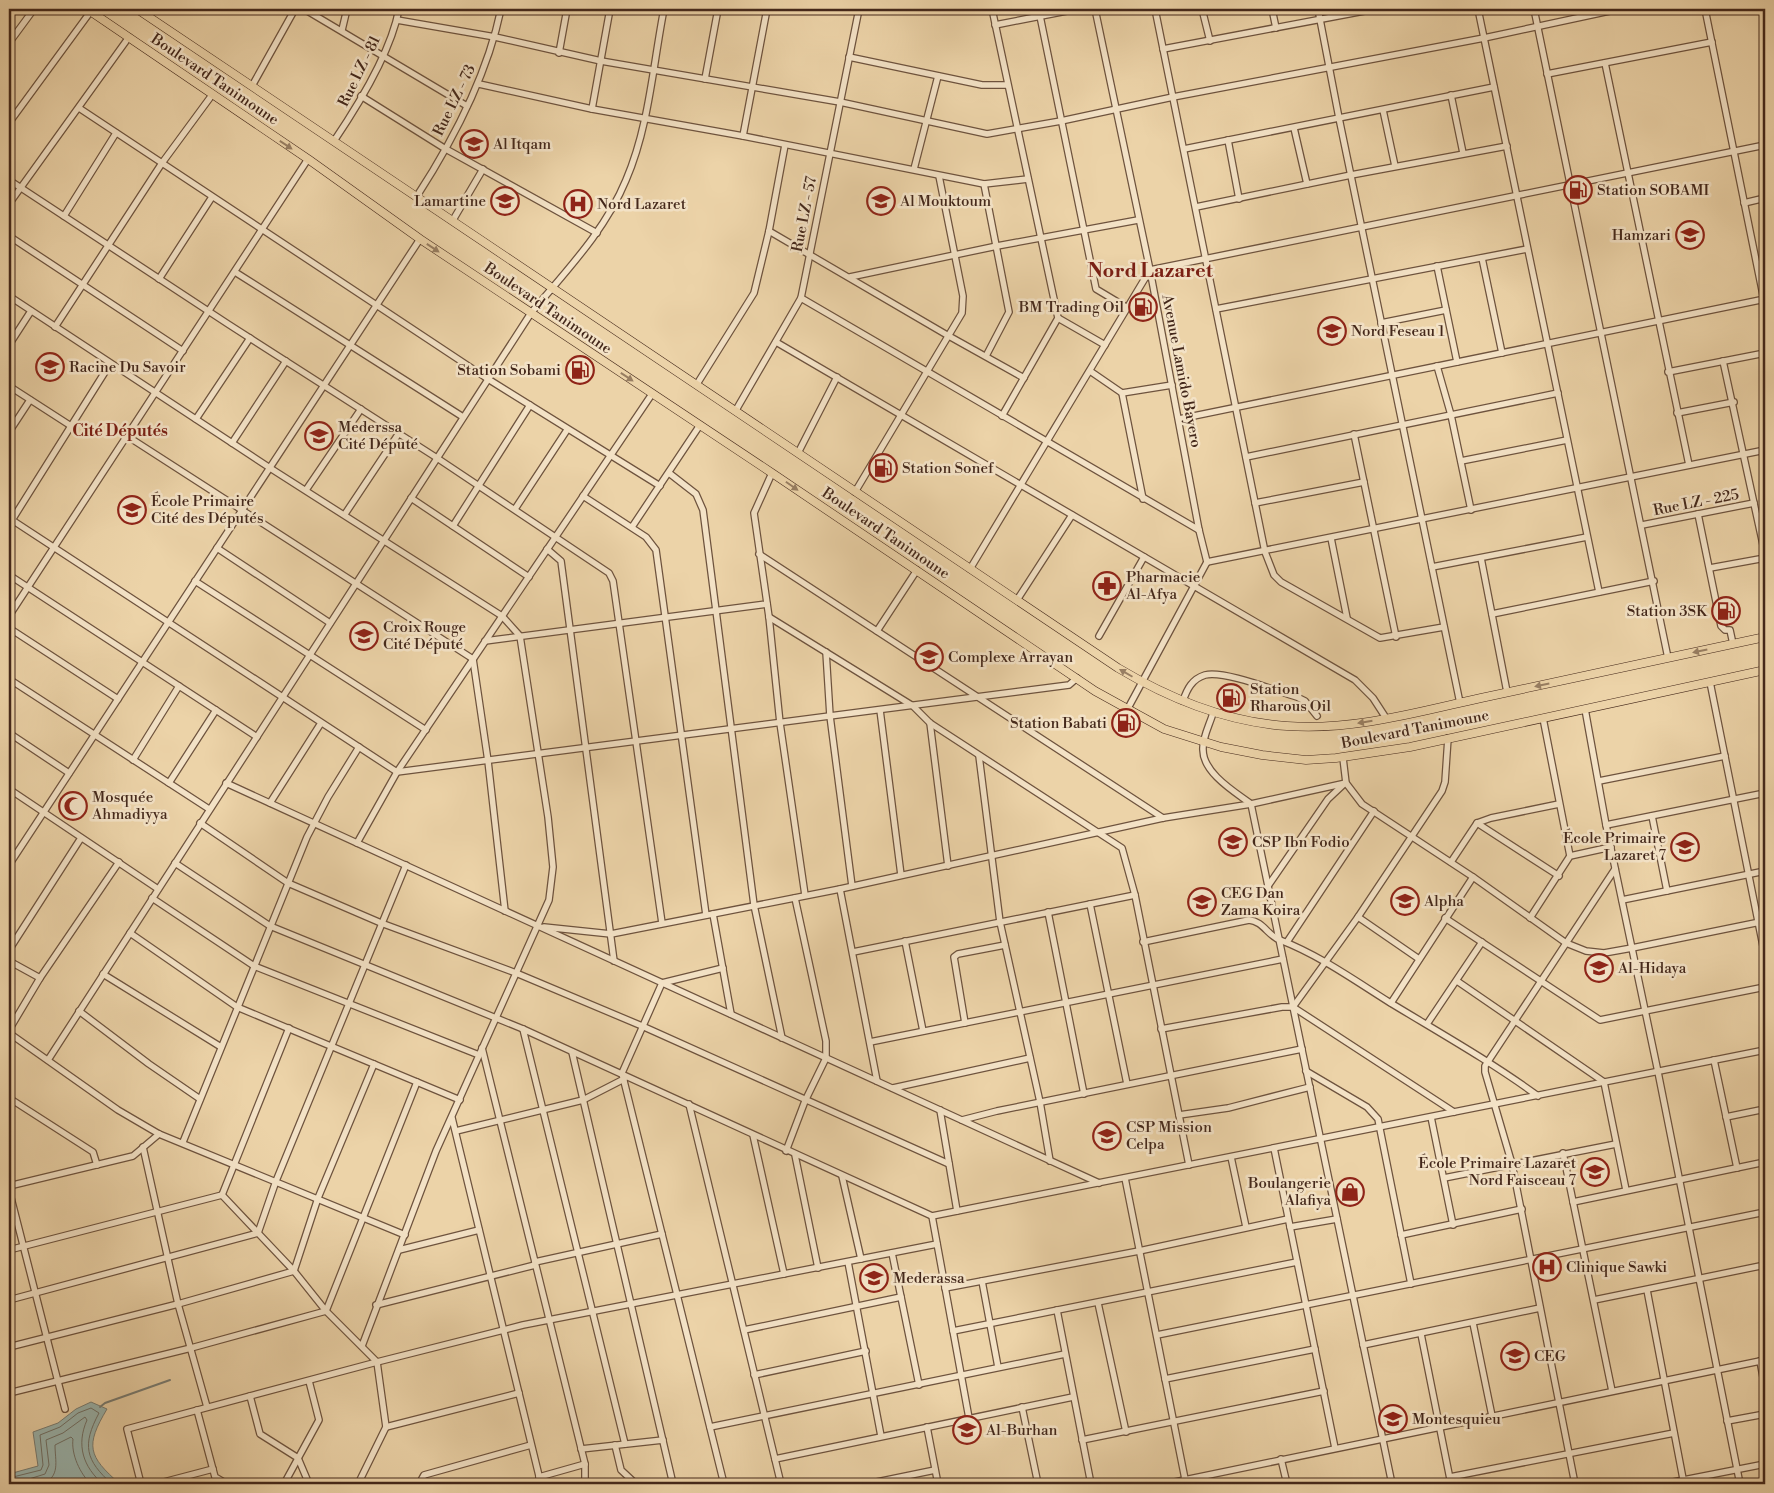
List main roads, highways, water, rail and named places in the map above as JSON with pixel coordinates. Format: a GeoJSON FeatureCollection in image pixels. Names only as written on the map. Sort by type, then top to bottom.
{"type":"FeatureCollection","features":[{"type":"Feature","properties":{"kind":"main road","name":"Boulevard Tanimoune"},"geometry":{"type":"LineString","coordinates":[[137,9],[454,220],[855,492],[1143,683],[1213,713],[1248,722],[1300,727],[1346,724],[1386,718],[1765,637]]}},
{"type":"Feature","properties":{"kind":"main road","name":"Boulevard Tanimoune"},"geometry":{"type":"LineString","coordinates":[[89,10],[308,159],[420,239],[772,472],[1078,678],[1127,710],[1164,729],[1204,742],[1262,755],[1306,760],[1344,761],[1765,670]]}},
{"type":"Feature","properties":{"kind":"water"},"geometry":{"type":"Polygon","coordinates":[[[91,1402],[107,1409],[95,1432],[93,1450],[101,1466],[120,1484],[9,1484],[9,1474],[38,1466],[33,1432],[58,1423],[76,1409],[91,1402]]]}},
{"type":"Feature","properties":{"kind":"waterway"},"geometry":{"type":"LineString","coordinates":[[100,1407],[105,1403],[170,1380]]}},
{"type":"Feature","properties":{"kind":"place","name":"Al Itqam"},"geometry":{"type":"Point","coordinates":[474,144]}},
{"type":"Feature","properties":{"kind":"place","name":"Station SOBAMI"},"geometry":{"type":"Point","coordinates":[1578,190]}},
{"type":"Feature","properties":{"kind":"place","name":"Lamartine"},"geometry":{"type":"Point","coordinates":[505,201]}},
{"type":"Feature","properties":{"kind":"place","name":"Al Mouktoum"},"geometry":{"type":"Point","coordinates":[881,201]}},
{"type":"Feature","properties":{"kind":"place","name":"Nord Lazaret"},"geometry":{"type":"Point","coordinates":[578,204]}},
{"type":"Feature","properties":{"kind":"place","name":"Hamzari"},"geometry":{"type":"Point","coordinates":[1690,235]}},
{"type":"Feature","properties":{"kind":"place","name":"BM Trading Oil"},"geometry":{"type":"Point","coordinates":[1143,307]}},
{"type":"Feature","properties":{"kind":"place","name":"Nord Feseau 1"},"geometry":{"type":"Point","coordinates":[1332,331]}},
{"type":"Feature","properties":{"kind":"place","name":"Racine Du Savoir"},"geometry":{"type":"Point","coordinates":[50,367]}},
{"type":"Feature","properties":{"kind":"place","name":"Station Sobami"},"geometry":{"type":"Point","coordinates":[580,370]}},
{"type":"Feature","properties":{"kind":"place","name":"Mederssa Cité Député"},"geometry":{"type":"Point","coordinates":[319,436]}},
{"type":"Feature","properties":{"kind":"place","name":"Station Sonef"},"geometry":{"type":"Point","coordinates":[883,468]}},
{"type":"Feature","properties":{"kind":"place","name":"École Primaire Cité des Députés"},"geometry":{"type":"Point","coordinates":[132,510]}},
{"type":"Feature","properties":{"kind":"place","name":"Pharmacie Al-Afya"},"geometry":{"type":"Point","coordinates":[1107,586]}},
{"type":"Feature","properties":{"kind":"place","name":"Station 3SK"},"geometry":{"type":"Point","coordinates":[1726,611]}},
{"type":"Feature","properties":{"kind":"place","name":"Croix Rouge Cité Député"},"geometry":{"type":"Point","coordinates":[364,636]}},
{"type":"Feature","properties":{"kind":"place","name":"Complexe Arrayan"},"geometry":{"type":"Point","coordinates":[929,657]}},
{"type":"Feature","properties":{"kind":"place","name":"Station Rharous Oil"},"geometry":{"type":"Point","coordinates":[1231,698]}},
{"type":"Feature","properties":{"kind":"place","name":"Station Babati"},"geometry":{"type":"Point","coordinates":[1126,723]}},
{"type":"Feature","properties":{"kind":"place","name":"Mosquée Ahmadiyya"},"geometry":{"type":"Point","coordinates":[73,806]}},
{"type":"Feature","properties":{"kind":"place","name":"CSP Ibn Fodio"},"geometry":{"type":"Point","coordinates":[1233,842]}},
{"type":"Feature","properties":{"kind":"place","name":"École Primaire Lazaret 7"},"geometry":{"type":"Point","coordinates":[1685,847]}},
{"type":"Feature","properties":{"kind":"place","name":"Alpha"},"geometry":{"type":"Point","coordinates":[1405,901]}},
{"type":"Feature","properties":{"kind":"place","name":"CEG Dan Zama Koira"},"geometry":{"type":"Point","coordinates":[1202,902]}},
{"type":"Feature","properties":{"kind":"place","name":"Al-Hidaya"},"geometry":{"type":"Point","coordinates":[1599,968]}},
{"type":"Feature","properties":{"kind":"place","name":"CSP Mission Celpa"},"geometry":{"type":"Point","coordinates":[1107,1136]}},
{"type":"Feature","properties":{"kind":"place","name":"École Primaire Lazaret Nord Faisceau 7"},"geometry":{"type":"Point","coordinates":[1595,1172]}},
{"type":"Feature","properties":{"kind":"place","name":"Boulangerie Alafiya"},"geometry":{"type":"Point","coordinates":[1350,1192]}},
{"type":"Feature","properties":{"kind":"place","name":"Clinique Sawki"},"geometry":{"type":"Point","coordinates":[1547,1267]}},
{"type":"Feature","properties":{"kind":"place","name":"Mederassa"},"geometry":{"type":"Point","coordinates":[874,1278]}},
{"type":"Feature","properties":{"kind":"place","name":"CEG"},"geometry":{"type":"Point","coordinates":[1515,1356]}},
{"type":"Feature","properties":{"kind":"place","name":"Montesquieu"},"geometry":{"type":"Point","coordinates":[1393,1419]}},
{"type":"Feature","properties":{"kind":"place","name":"Al-Burhan"},"geometry":{"type":"Point","coordinates":[967,1430]}},
{"type":"Feature","properties":{"kind":"district","name":"Nord Lazaret"},"geometry":{"type":"Point","coordinates":[1150,270]}},
{"type":"Feature","properties":{"kind":"district","name":"Cité Députés"},"geometry":{"type":"Point","coordinates":[120,430]}}]}
